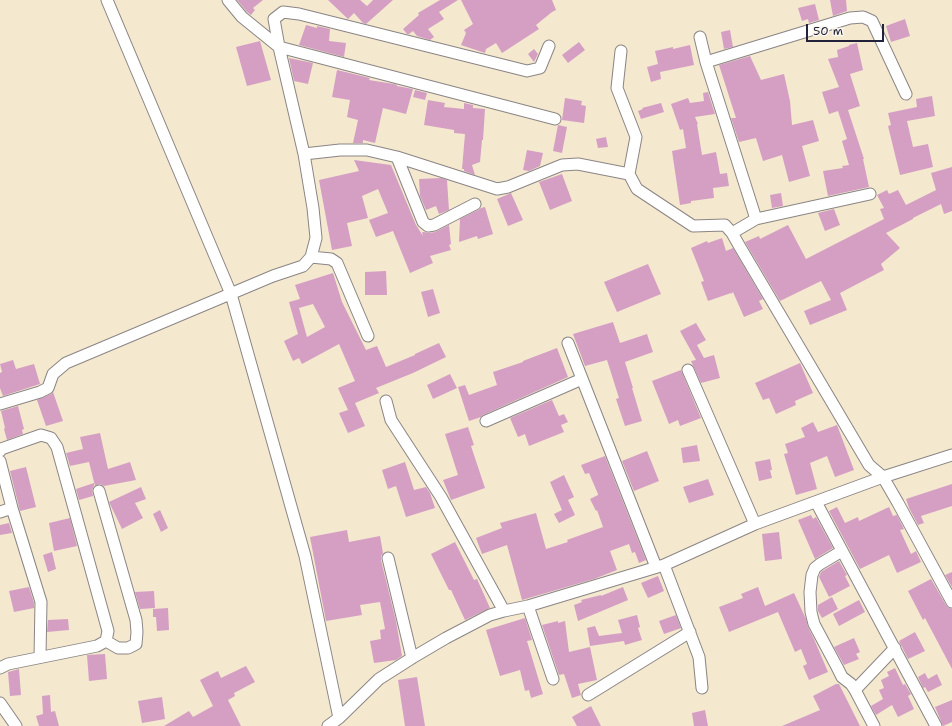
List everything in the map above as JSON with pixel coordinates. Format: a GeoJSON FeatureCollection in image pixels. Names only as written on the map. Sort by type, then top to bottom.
{"type":"FeatureCollection","features":[{"type":"Feature","properties":{"kind":"street"},"geometry":{"type":"LineString","coordinates":[[107,0],[231,294],[305,556],[339,718]]}},
{"type":"Feature","properties":{"kind":"street"},"geometry":{"type":"LineString","coordinates":[[228,0],[242,18],[279,48],[555,118]]}},
{"type":"Feature","properties":{"kind":"street"},"geometry":{"type":"LineString","coordinates":[[0,404],[40,392],[48,388],[54,374],[66,363],[273,276],[303,266],[311,257],[316,238],[313,208],[304,154],[279,48],[274,19],[283,12],[299,14],[527,71],[540,68],[550,46]]}},
{"type":"Feature","properties":{"kind":"street"},"geometry":{"type":"LineString","coordinates":[[706,62],[850,18],[863,17],[872,22],[906,94]]}},
{"type":"Feature","properties":{"kind":"street"},"geometry":{"type":"LineString","coordinates":[[700,37],[706,62],[756,219]]}},
{"type":"Feature","properties":{"kind":"street"},"geometry":{"type":"LineString","coordinates":[[621,51],[616,88],[636,137],[629,174],[636,189],[693,226],[725,225],[732,233],[869,465],[883,477],[952,602]]}},
{"type":"Feature","properties":{"kind":"street"},"geometry":{"type":"LineString","coordinates":[[304,154],[340,150],[367,150],[397,157],[497,189],[508,187],[562,165],[578,164],[629,174]]}},
{"type":"Feature","properties":{"kind":"street"},"geometry":{"type":"LineString","coordinates":[[397,157],[423,222],[428,226],[434,225],[475,204]]}},
{"type":"Feature","properties":{"kind":"street"},"geometry":{"type":"LineString","coordinates":[[732,233],[756,219],[870,194]]}},
{"type":"Feature","properties":{"kind":"street"},"geometry":{"type":"LineString","coordinates":[[311,257],[331,259],[337,263],[368,336]]}},
{"type":"Feature","properties":{"kind":"street"},"geometry":{"type":"LineString","coordinates":[[568,343],[660,566],[690,632],[699,657],[702,688]]}},
{"type":"Feature","properties":{"kind":"street"},"geometry":{"type":"LineString","coordinates":[[688,370],[755,524]]}},
{"type":"Feature","properties":{"kind":"street"},"geometry":{"type":"LineString","coordinates":[[486,421],[582,379]]}},
{"type":"Feature","properties":{"kind":"street"},"geometry":{"type":"LineString","coordinates":[[386,401],[392,420],[441,497],[504,611]]}},
{"type":"Feature","properties":{"kind":"street"},"geometry":{"type":"LineString","coordinates":[[0,451],[1,449],[41,435],[51,438],[57,447],[108,631],[106,641],[97,646],[8,664],[0,668]]}},
{"type":"Feature","properties":{"kind":"street"},"geometry":{"type":"LineString","coordinates":[[328,726],[339,718],[379,679],[446,638],[490,615],[528,606],[660,566],[755,524],[883,477],[952,455]]}},
{"type":"Feature","properties":{"kind":"street"},"geometry":{"type":"LineString","coordinates":[[0,461],[12,508],[41,602],[40,658]]}},
{"type":"Feature","properties":{"kind":"street"},"geometry":{"type":"LineString","coordinates":[[99,491],[136,620],[137,632],[136,644],[128,648],[118,648],[106,641]]}},
{"type":"Feature","properties":{"kind":"street"},"geometry":{"type":"LineString","coordinates":[[816,502],[936,726]]}},
{"type":"Feature","properties":{"kind":"street"},"geometry":{"type":"LineString","coordinates":[[0,512],[12,508]]}},
{"type":"Feature","properties":{"kind":"street"},"geometry":{"type":"LineString","coordinates":[[842,551],[820,564],[812,575],[810,592],[811,612],[814,624],[842,677],[851,684],[855,690],[874,726]]}},
{"type":"Feature","properties":{"kind":"street"},"geometry":{"type":"LineString","coordinates":[[388,558],[412,658]]}},
{"type":"Feature","properties":{"kind":"street"},"geometry":{"type":"LineString","coordinates":[[528,606],[553,680]]}},
{"type":"Feature","properties":{"kind":"street"},"geometry":{"type":"LineString","coordinates":[[588,695],[690,632]]}},
{"type":"Feature","properties":{"kind":"street"},"geometry":{"type":"LineString","coordinates":[[855,690],[895,648]]}},
{"type":"Feature","properties":{"kind":"street"},"geometry":{"type":"LineString","coordinates":[[0,703],[16,726]]}},
{"type":"Feature","properties":{"kind":"building"},"geometry":{"type":"Polygon","coordinates":[[[237,0],[263,0],[253,8],[255,10],[251,15],[237,0]]]}},
{"type":"Feature","properties":{"kind":"building"},"geometry":{"type":"Polygon","coordinates":[[[328,0],[360,0],[367,6],[373,0],[393,0],[366,24],[363,23],[354,13],[348,19],[328,0]]]}},
{"type":"Feature","properties":{"kind":"building"},"geometry":{"type":"Polygon","coordinates":[[[440,0],[458,0],[439,12],[444,19],[428,29],[434,37],[430,40],[417,36],[413,31],[407,34],[403,29],[419,15],[418,13],[440,0]]]}},
{"type":"Feature","properties":{"kind":"building"},"geometry":{"type":"Polygon","coordinates":[[[461,0],[552,0],[556,10],[536,25],[539,29],[502,53],[496,43],[486,49],[485,53],[461,45],[466,33],[464,30],[473,24],[461,0]]]}},
{"type":"Feature","properties":{"kind":"building"},"geometry":{"type":"Polygon","coordinates":[[[830,0],[846,0],[847,11],[833,16],[830,0]]]}},
{"type":"Feature","properties":{"kind":"building"},"geometry":{"type":"Polygon","coordinates":[[[815,4],[819,20],[809,23],[808,19],[802,21],[798,8],[815,4]]]}},
{"type":"Feature","properties":{"kind":"building"},"geometry":{"type":"Polygon","coordinates":[[[905,19],[910,36],[891,42],[886,26],[905,19]]]}},
{"type":"Feature","properties":{"kind":"building"},"geometry":{"type":"Polygon","coordinates":[[[306,25],[330,29],[329,41],[346,43],[344,57],[299,45],[306,25]]]}},
{"type":"Feature","properties":{"kind":"building"},"geometry":{"type":"Polygon","coordinates":[[[730,30],[733,47],[724,49],[721,32],[730,30]]]}},
{"type":"Feature","properties":{"kind":"building"},"geometry":{"type":"Polygon","coordinates":[[[260,41],[271,80],[247,86],[236,47],[260,41]]]}},
{"type":"Feature","properties":{"kind":"building"},"geometry":{"type":"Polygon","coordinates":[[[579,42],[585,50],[568,63],[562,55],[579,42]]]}},
{"type":"Feature","properties":{"kind":"building"},"geometry":{"type":"Polygon","coordinates":[[[857,43],[863,70],[850,74],[860,106],[848,110],[864,159],[869,187],[828,196],[823,171],[843,168],[842,166],[849,165],[842,141],[847,139],[838,111],[829,114],[822,92],[839,87],[828,59],[838,57],[837,50],[857,43]]]}},
{"type":"Feature","properties":{"kind":"building"},"geometry":{"type":"Polygon","coordinates":[[[690,45],[694,65],[660,72],[661,79],[651,82],[647,67],[658,64],[655,51],[690,45]]]}},
{"type":"Feature","properties":{"kind":"building"},"geometry":{"type":"Polygon","coordinates":[[[534,49],[538,54],[534,62],[528,54],[534,49]]]}},
{"type":"Feature","properties":{"kind":"building"},"geometry":{"type":"Polygon","coordinates":[[[750,56],[761,80],[784,74],[790,101],[792,125],[813,120],[819,141],[802,146],[810,176],[789,182],[782,155],[763,161],[756,138],[739,142],[731,118],[736,118],[719,65],[750,56]]]}},
{"type":"Feature","properties":{"kind":"building"},"geometry":{"type":"Polygon","coordinates":[[[289,58],[313,63],[308,84],[294,81],[289,58]]]}},
{"type":"Feature","properties":{"kind":"building"},"geometry":{"type":"Polygon","coordinates":[[[337,70],[370,78],[369,80],[413,89],[406,114],[383,108],[375,143],[363,140],[363,143],[353,143],[358,120],[347,117],[350,100],[332,97],[337,70]]]}},
{"type":"Feature","properties":{"kind":"building"},"geometry":{"type":"Polygon","coordinates":[[[415,90],[427,93],[425,100],[413,97],[415,90]]]}},
{"type":"Feature","properties":{"kind":"building"},"geometry":{"type":"Polygon","coordinates":[[[708,92],[715,114],[695,117],[698,124],[702,155],[716,152],[720,174],[727,173],[729,186],[713,188],[714,198],[691,201],[691,203],[680,205],[672,151],[686,148],[683,129],[680,130],[671,104],[688,98],[690,103],[704,101],[703,93],[708,92]]]}},
{"type":"Feature","properties":{"kind":"building"},"geometry":{"type":"Polygon","coordinates":[[[932,96],[935,116],[907,121],[913,147],[928,144],[933,167],[900,175],[888,126],[891,125],[888,113],[917,107],[916,99],[932,96]]]}},
{"type":"Feature","properties":{"kind":"building"},"geometry":{"type":"Polygon","coordinates":[[[565,98],[582,101],[581,105],[586,106],[584,123],[562,120],[565,98]]]}},
{"type":"Feature","properties":{"kind":"building"},"geometry":{"type":"Polygon","coordinates":[[[428,100],[445,103],[444,107],[464,109],[464,103],[473,105],[473,108],[485,109],[480,162],[472,165],[475,175],[462,169],[465,134],[454,133],[454,130],[424,125],[428,100]]]}},
{"type":"Feature","properties":{"kind":"building"},"geometry":{"type":"Polygon","coordinates":[[[661,103],[664,112],[641,119],[638,111],[643,109],[642,108],[661,103]]]}},
{"type":"Feature","properties":{"kind":"building"},"geometry":{"type":"Polygon","coordinates":[[[558,125],[567,127],[562,153],[553,151],[558,125]]]}},
{"type":"Feature","properties":{"kind":"building"},"geometry":{"type":"Polygon","coordinates":[[[606,137],[608,147],[598,148],[596,139],[606,137]]]}},
{"type":"Feature","properties":{"kind":"building"},"geometry":{"type":"Polygon","coordinates":[[[527,150],[543,153],[540,166],[529,171],[523,170],[527,150]]]}},
{"type":"Feature","properties":{"kind":"building"},"geometry":{"type":"Polygon","coordinates":[[[354,160],[391,165],[416,225],[423,236],[422,232],[435,232],[449,225],[451,244],[449,245],[451,250],[430,256],[433,263],[410,273],[393,231],[376,237],[369,220],[388,213],[378,189],[362,196],[368,218],[347,223],[352,246],[332,250],[319,180],[359,171],[354,160]]]}},
{"type":"Feature","properties":{"kind":"building"},"geometry":{"type":"Polygon","coordinates":[[[952,167],[952,211],[944,214],[941,204],[886,233],[900,248],[881,264],[884,270],[840,293],[847,310],[810,325],[804,311],[831,300],[821,281],[780,301],[745,242],[759,236],[760,239],[788,225],[806,259],[884,219],[880,209],[884,208],[877,195],[887,190],[889,194],[898,190],[906,205],[936,190],[931,173],[952,167]]]}},
{"type":"Feature","properties":{"kind":"building"},"geometry":{"type":"Polygon","coordinates":[[[562,174],[572,201],[550,210],[539,182],[562,174]]]}},
{"type":"Feature","properties":{"kind":"building"},"geometry":{"type":"Polygon","coordinates":[[[441,178],[447,180],[449,210],[439,214],[436,206],[426,210],[420,196],[419,179],[441,178]]]}},
{"type":"Feature","properties":{"kind":"building"},"geometry":{"type":"Polygon","coordinates":[[[511,193],[523,220],[508,226],[497,199],[511,193]]]}},
{"type":"Feature","properties":{"kind":"building"},"geometry":{"type":"Polygon","coordinates":[[[781,193],[783,206],[772,208],[770,195],[781,193]]]}},
{"type":"Feature","properties":{"kind":"building"},"geometry":{"type":"Polygon","coordinates":[[[485,207],[493,234],[478,239],[477,236],[459,242],[460,219],[485,207]]]}},
{"type":"Feature","properties":{"kind":"building"},"geometry":{"type":"Polygon","coordinates":[[[834,209],[840,225],[825,231],[818,213],[834,209]]]}},
{"type":"Feature","properties":{"kind":"building"},"geometry":{"type":"Polygon","coordinates":[[[722,238],[726,251],[733,248],[763,299],[759,301],[763,309],[744,317],[733,292],[731,294],[708,301],[701,282],[704,281],[691,248],[707,241],[708,243],[722,238]]]}},
{"type":"Feature","properties":{"kind":"building"},"geometry":{"type":"Polygon","coordinates":[[[648,264],[661,294],[617,312],[604,282],[648,264]]]}},
{"type":"Feature","properties":{"kind":"building"},"geometry":{"type":"Polygon","coordinates":[[[386,271],[387,295],[365,295],[365,272],[386,271]]]}},
{"type":"Feature","properties":{"kind":"building"},"geometry":{"type":"Polygon","coordinates":[[[333,273],[342,302],[366,350],[377,346],[386,367],[439,343],[446,357],[413,373],[376,388],[379,393],[355,403],[365,426],[348,433],[339,413],[348,410],[338,388],[355,381],[339,344],[302,364],[299,358],[293,361],[284,341],[298,334],[289,302],[300,299],[295,285],[333,273]],[[313,304],[299,308],[307,337],[325,327],[313,304]]]}},
{"type":"Feature","properties":{"kind":"building"},"geometry":{"type":"Polygon","coordinates":[[[433,289],[440,313],[428,317],[421,292],[433,289]]]}},
{"type":"Feature","properties":{"kind":"building"},"geometry":{"type":"Polygon","coordinates":[[[613,322],[620,343],[647,334],[653,352],[625,362],[642,421],[625,426],[616,399],[619,398],[607,360],[585,366],[573,334],[613,322]]]}},
{"type":"Feature","properties":{"kind":"building"},"geometry":{"type":"Polygon","coordinates":[[[696,323],[706,340],[697,345],[704,358],[714,355],[720,378],[701,383],[691,361],[696,360],[680,331],[696,323]]]}},
{"type":"Feature","properties":{"kind":"building"},"geometry":{"type":"Polygon","coordinates":[[[557,348],[568,377],[481,417],[469,421],[458,387],[465,385],[469,395],[497,385],[493,372],[557,348]]]}},
{"type":"Feature","properties":{"kind":"building"},"geometry":{"type":"Polygon","coordinates":[[[13,360],[16,369],[34,364],[40,384],[3,396],[0,388],[0,373],[2,372],[0,364],[13,360]]]}},
{"type":"Feature","properties":{"kind":"building"},"geometry":{"type":"Polygon","coordinates":[[[800,363],[813,393],[795,401],[796,405],[776,414],[769,398],[763,400],[755,383],[800,363]]]}},
{"type":"Feature","properties":{"kind":"building"},"geometry":{"type":"Polygon","coordinates":[[[681,370],[701,418],[680,426],[678,420],[669,424],[652,381],[681,370]]]}},
{"type":"Feature","properties":{"kind":"building"},"geometry":{"type":"Polygon","coordinates":[[[450,374],[457,388],[433,399],[427,385],[450,374]]]}},
{"type":"Feature","properties":{"kind":"building"},"geometry":{"type":"Polygon","coordinates":[[[53,392],[63,421],[46,426],[37,400],[53,392]]]}},
{"type":"Feature","properties":{"kind":"building"},"geometry":{"type":"Polygon","coordinates":[[[552,400],[559,416],[564,414],[568,422],[561,425],[564,432],[529,446],[525,434],[518,437],[510,418],[552,400]]]}},
{"type":"Feature","properties":{"kind":"building"},"geometry":{"type":"Polygon","coordinates":[[[18,406],[24,429],[22,430],[23,434],[7,440],[1,411],[18,406]]]}},
{"type":"Feature","properties":{"kind":"building"},"geometry":{"type":"Polygon","coordinates":[[[813,422],[818,432],[837,425],[854,470],[835,477],[827,456],[810,463],[817,489],[796,495],[784,454],[788,453],[785,444],[805,437],[801,428],[813,422]]]}},
{"type":"Feature","properties":{"kind":"building"},"geometry":{"type":"Polygon","coordinates":[[[468,427],[474,445],[471,446],[485,488],[451,500],[443,480],[458,475],[445,434],[468,427]]]}},
{"type":"Feature","properties":{"kind":"building"},"geometry":{"type":"Polygon","coordinates":[[[100,433],[108,469],[130,462],[136,480],[104,486],[100,484],[95,486],[89,462],[70,466],[66,453],[83,449],[80,437],[100,433]]]}},
{"type":"Feature","properties":{"kind":"building"},"geometry":{"type":"Polygon","coordinates":[[[697,445],[700,461],[683,463],[681,448],[697,445]]]}},
{"type":"Feature","properties":{"kind":"building"},"geometry":{"type":"Polygon","coordinates":[[[647,451],[659,481],[634,491],[622,461],[647,451]]]}},
{"type":"Feature","properties":{"kind":"building"},"geometry":{"type":"Polygon","coordinates":[[[605,456],[646,560],[639,563],[635,552],[632,553],[629,544],[610,551],[617,570],[594,579],[522,600],[507,545],[482,554],[476,538],[502,528],[500,523],[536,513],[546,549],[568,542],[567,540],[603,527],[597,510],[596,511],[590,499],[598,494],[589,473],[585,474],[581,465],[605,456]]]}},
{"type":"Feature","properties":{"kind":"building"},"geometry":{"type":"Polygon","coordinates":[[[770,459],[772,478],[759,481],[755,462],[770,459]]]}},
{"type":"Feature","properties":{"kind":"building"},"geometry":{"type":"Polygon","coordinates":[[[405,462],[414,490],[426,487],[430,493],[435,508],[406,517],[396,486],[388,489],[382,470],[405,462]]]}},
{"type":"Feature","properties":{"kind":"building"},"geometry":{"type":"Polygon","coordinates":[[[26,467],[36,507],[20,511],[10,471],[26,467]]]}},
{"type":"Feature","properties":{"kind":"building"},"geometry":{"type":"Polygon","coordinates":[[[564,475],[574,497],[568,500],[575,515],[559,523],[554,514],[562,510],[550,482],[564,475]]]}},
{"type":"Feature","properties":{"kind":"building"},"geometry":{"type":"Polygon","coordinates":[[[708,479],[714,495],[689,503],[683,487],[708,479]]]}},
{"type":"Feature","properties":{"kind":"building"},"geometry":{"type":"Polygon","coordinates":[[[94,483],[92,490],[93,496],[79,500],[76,489],[94,483]]]}},
{"type":"Feature","properties":{"kind":"building"},"geometry":{"type":"Polygon","coordinates":[[[952,484],[952,506],[921,516],[924,523],[918,525],[906,499],[952,484]]]}},
{"type":"Feature","properties":{"kind":"building"},"geometry":{"type":"Polygon","coordinates":[[[141,487],[146,499],[135,503],[143,518],[122,529],[109,502],[141,487]]]}},
{"type":"Feature","properties":{"kind":"building"},"geometry":{"type":"Polygon","coordinates":[[[837,507],[845,523],[858,517],[859,521],[889,507],[893,516],[897,515],[904,529],[900,530],[911,554],[916,551],[921,562],[897,573],[889,555],[860,569],[829,511],[837,507]]]}},
{"type":"Feature","properties":{"kind":"building"},"geometry":{"type":"Polygon","coordinates":[[[160,510],[168,528],[161,532],[153,514],[160,510]]]}},
{"type":"Feature","properties":{"kind":"building"},"geometry":{"type":"Polygon","coordinates":[[[811,515],[813,519],[816,517],[833,548],[815,559],[798,520],[811,515]]]}},
{"type":"Feature","properties":{"kind":"building"},"geometry":{"type":"Polygon","coordinates":[[[70,518],[77,546],[54,551],[49,523],[70,518]]]}},
{"type":"Feature","properties":{"kind":"building"},"geometry":{"type":"Polygon","coordinates":[[[9,523],[12,533],[0,535],[0,525],[9,523]]]}},
{"type":"Feature","properties":{"kind":"building"},"geometry":{"type":"Polygon","coordinates":[[[347,530],[349,542],[380,536],[383,553],[381,560],[396,621],[402,656],[396,660],[374,663],[370,641],[381,639],[380,630],[385,629],[380,602],[360,605],[362,615],[326,621],[310,537],[347,530]]]}},
{"type":"Feature","properties":{"kind":"building"},"geometry":{"type":"Polygon","coordinates":[[[779,532],[782,559],[765,561],[762,534],[779,532]]]}},
{"type":"Feature","properties":{"kind":"building"},"geometry":{"type":"Polygon","coordinates":[[[455,542],[474,580],[477,579],[490,608],[465,620],[451,590],[449,590],[431,554],[455,542]]]}},
{"type":"Feature","properties":{"kind":"building"},"geometry":{"type":"Polygon","coordinates":[[[52,552],[56,569],[48,572],[43,555],[52,552]]]}},
{"type":"Feature","properties":{"kind":"building"},"geometry":{"type":"Polygon","coordinates":[[[839,561],[847,575],[845,576],[850,586],[829,597],[819,577],[821,572],[839,561]]]}},
{"type":"Feature","properties":{"kind":"building"},"geometry":{"type":"Polygon","coordinates":[[[952,572],[952,587],[945,575],[952,572]]]}},
{"type":"Feature","properties":{"kind":"building"},"geometry":{"type":"Polygon","coordinates":[[[658,576],[664,591],[648,598],[641,583],[658,576]]]}},
{"type":"Feature","properties":{"kind":"building"},"geometry":{"type":"Polygon","coordinates":[[[931,579],[946,605],[952,609],[952,669],[925,618],[923,620],[908,591],[931,579]]]}},
{"type":"Feature","properties":{"kind":"building"},"geometry":{"type":"Polygon","coordinates":[[[29,587],[34,608],[14,612],[9,591],[29,587]]]}},
{"type":"Feature","properties":{"kind":"building"},"geometry":{"type":"Polygon","coordinates":[[[623,587],[628,600],[578,621],[574,605],[582,602],[581,600],[601,596],[623,587]]]}},
{"type":"Feature","properties":{"kind":"building"},"geometry":{"type":"Polygon","coordinates":[[[758,587],[765,606],[794,593],[828,672],[809,680],[803,666],[807,664],[801,649],[795,652],[778,612],[729,632],[719,607],[743,598],[741,594],[758,587]]]}},
{"type":"Feature","properties":{"kind":"building"},"geometry":{"type":"Polygon","coordinates":[[[154,591],[155,608],[140,609],[135,592],[154,591]]]}},
{"type":"Feature","properties":{"kind":"building"},"geometry":{"type":"Polygon","coordinates":[[[832,597],[838,609],[822,618],[818,611],[818,605],[832,597]]]}},
{"type":"Feature","properties":{"kind":"building"},"geometry":{"type":"Polygon","coordinates":[[[859,600],[865,612],[839,626],[833,614],[859,600]]]}},
{"type":"Feature","properties":{"kind":"building"},"geometry":{"type":"Polygon","coordinates":[[[168,608],[169,630],[157,631],[156,617],[153,617],[153,609],[168,608]]]}},
{"type":"Feature","properties":{"kind":"building"},"geometry":{"type":"Polygon","coordinates":[[[637,615],[640,627],[638,628],[642,640],[625,645],[624,641],[590,646],[587,628],[595,626],[599,636],[622,633],[618,620],[637,615]]]}},
{"type":"Feature","properties":{"kind":"building"},"geometry":{"type":"Polygon","coordinates":[[[676,615],[681,628],[664,634],[659,621],[676,615]]]}},
{"type":"Feature","properties":{"kind":"building"},"geometry":{"type":"Polygon","coordinates":[[[525,618],[532,640],[527,641],[543,694],[531,698],[529,690],[525,691],[520,670],[500,676],[486,630],[525,618]]]}},
{"type":"Feature","properties":{"kind":"building"},"geometry":{"type":"Polygon","coordinates":[[[68,619],[69,630],[47,632],[48,620],[68,619]]]}},
{"type":"Feature","properties":{"kind":"building"},"geometry":{"type":"Polygon","coordinates":[[[558,621],[558,623],[565,621],[569,652],[590,647],[597,680],[578,684],[581,695],[572,698],[564,674],[559,675],[542,625],[558,621]]]}},
{"type":"Feature","properties":{"kind":"building"},"geometry":{"type":"Polygon","coordinates":[[[915,632],[925,651],[908,659],[899,641],[915,632]]]}},
{"type":"Feature","properties":{"kind":"building"},"geometry":{"type":"Polygon","coordinates":[[[854,638],[860,652],[856,654],[859,659],[844,665],[834,647],[854,638]]]}},
{"type":"Feature","properties":{"kind":"building"},"geometry":{"type":"Polygon","coordinates":[[[105,654],[107,679],[89,681],[87,655],[105,654]]]}},
{"type":"Feature","properties":{"kind":"building"},"geometry":{"type":"Polygon","coordinates":[[[246,666],[255,682],[234,693],[235,696],[228,700],[241,726],[164,726],[189,711],[193,717],[213,706],[200,680],[218,671],[221,678],[246,666]]]}},
{"type":"Feature","properties":{"kind":"building"},"geometry":{"type":"Polygon","coordinates":[[[895,668],[903,685],[905,684],[911,694],[908,696],[914,709],[898,717],[892,705],[876,715],[871,706],[883,699],[879,690],[884,688],[881,680],[889,676],[887,672],[895,668]]]}},
{"type":"Feature","properties":{"kind":"building"},"geometry":{"type":"Polygon","coordinates":[[[19,669],[21,695],[10,696],[8,672],[19,669]]]}},
{"type":"Feature","properties":{"kind":"building"},"geometry":{"type":"Polygon","coordinates":[[[925,673],[928,679],[937,674],[942,685],[928,692],[925,687],[923,688],[918,677],[925,673]]]}},
{"type":"Feature","properties":{"kind":"building"},"geometry":{"type":"Polygon","coordinates":[[[417,677],[425,726],[405,726],[398,680],[417,677]]]}},
{"type":"Feature","properties":{"kind":"building"},"geometry":{"type":"Polygon","coordinates":[[[836,684],[839,684],[860,726],[782,726],[820,710],[813,696],[836,684]]]}},
{"type":"Feature","properties":{"kind":"building"},"geometry":{"type":"Polygon","coordinates":[[[50,695],[51,712],[55,711],[59,726],[39,726],[36,716],[43,714],[42,696],[50,695]]]}},
{"type":"Feature","properties":{"kind":"building"},"geometry":{"type":"Polygon","coordinates":[[[162,697],[165,719],[142,723],[138,701],[162,697]]]}},
{"type":"Feature","properties":{"kind":"building"},"geometry":{"type":"Polygon","coordinates":[[[952,700],[952,722],[943,726],[935,707],[952,700]]]}},
{"type":"Feature","properties":{"kind":"building"},"geometry":{"type":"Polygon","coordinates":[[[591,706],[601,726],[577,726],[572,717],[591,706]]]}},
{"type":"Feature","properties":{"kind":"building"},"geometry":{"type":"Polygon","coordinates":[[[705,710],[708,726],[694,726],[692,713],[705,710]]]}}]}
